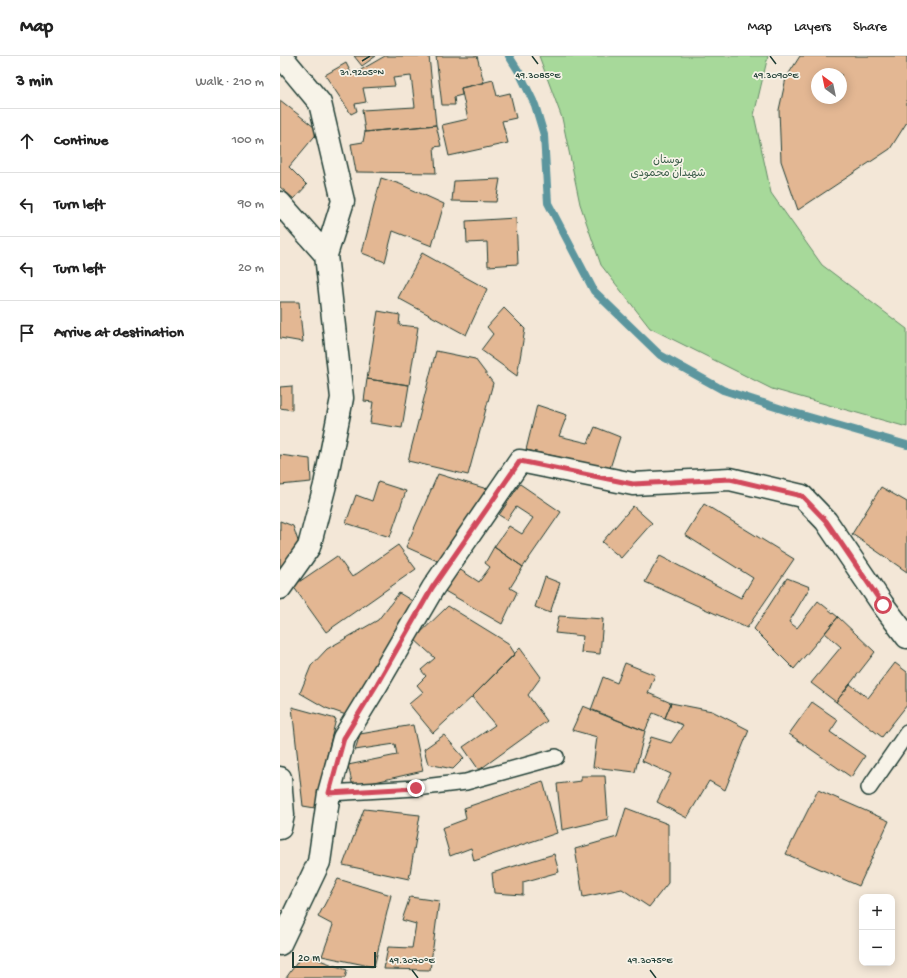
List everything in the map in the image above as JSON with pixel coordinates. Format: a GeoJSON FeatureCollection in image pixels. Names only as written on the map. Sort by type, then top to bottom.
{"type":"FeatureCollection","features":[{"type":"Feature","properties":{"kind":"street"},"geometry":{"type":"LineString","coordinates":[[280,588],[309,547],[325,485],[342,398],[326,255],[343,201],[320,103],[281,56]]}},
{"type":"Feature","properties":{"kind":"street"},"geometry":{"type":"LineString","coordinates":[[280,203],[326,255]]}},
{"type":"Feature","properties":{"kind":"street"},"geometry":{"type":"LineString","coordinates":[[280,944],[319,862],[329,793],[344,738],[432,588],[520,461],[633,484],[730,479],[802,496],[826,521],[883,605],[907,637]]}},
{"type":"Feature","properties":{"kind":"street"},"geometry":{"type":"LineString","coordinates":[[280,778],[283,815],[280,828]]}},
{"type":"Feature","properties":{"kind":"lane"},"geometry":{"type":"LineString","coordinates":[[869,788],[907,733]]}},
{"type":"Feature","properties":{"kind":"lane"},"geometry":{"type":"LineString","coordinates":[[329,793],[416,788],[466,782],[556,757]]}},
{"type":"Feature","properties":{"kind":"green space","name":"بوستان شهیدان محمودی"},"geometry":{"type":"Polygon","coordinates":[[[539,56],[768,56],[754,115],[771,193],[822,265],[907,329],[907,427],[772,389],[650,328],[601,265],[580,204],[562,118],[539,56]]]}},
{"type":"Feature","properties":{"kind":"building"},"geometry":{"type":"Polygon","coordinates":[[[354,56],[376,56],[362,66],[354,56]]]}},
{"type":"Feature","properties":{"kind":"building"},"geometry":{"type":"Polygon","coordinates":[[[385,56],[429,56],[436,125],[365,132],[362,110],[415,107],[411,76],[393,78],[395,86],[363,88],[366,102],[355,104],[357,111],[351,114],[325,75],[346,63],[352,75],[385,56]]]}},
{"type":"Feature","properties":{"kind":"building"},"geometry":{"type":"Polygon","coordinates":[[[436,56],[477,56],[484,83],[461,88],[462,95],[454,97],[455,105],[442,105],[436,56]]]}},
{"type":"Feature","properties":{"kind":"building"},"geometry":{"type":"Polygon","coordinates":[[[800,56],[907,56],[907,122],[890,149],[798,210],[781,161],[779,110],[786,78],[800,56]]]}},
{"type":"Feature","properties":{"kind":"building"},"geometry":{"type":"Polygon","coordinates":[[[493,80],[497,96],[510,93],[516,118],[502,121],[508,143],[449,156],[442,125],[468,119],[461,88],[493,80]]]}},
{"type":"Feature","properties":{"kind":"building"},"geometry":{"type":"Polygon","coordinates":[[[280,100],[319,131],[289,167],[307,185],[294,199],[280,187],[280,100]]]}},
{"type":"Feature","properties":{"kind":"building"},"geometry":{"type":"Polygon","coordinates":[[[436,125],[441,146],[434,147],[436,173],[356,172],[351,144],[363,142],[365,132],[436,125]]]}},
{"type":"Feature","properties":{"kind":"building"},"geometry":{"type":"Polygon","coordinates":[[[381,178],[400,184],[444,204],[432,246],[393,231],[385,262],[362,253],[381,178]]]}},
{"type":"Feature","properties":{"kind":"building"},"geometry":{"type":"Polygon","coordinates":[[[500,179],[496,202],[452,201],[454,181],[500,179]]]}},
{"type":"Feature","properties":{"kind":"building"},"geometry":{"type":"Polygon","coordinates":[[[516,218],[518,264],[488,266],[487,242],[467,243],[466,221],[516,218]]]}},
{"type":"Feature","properties":{"kind":"building"},"geometry":{"type":"Polygon","coordinates":[[[422,253],[487,289],[466,335],[398,298],[422,253]]]}},
{"type":"Feature","properties":{"kind":"building"},"geometry":{"type":"Polygon","coordinates":[[[280,302],[299,302],[303,342],[280,338],[280,302]]]}},
{"type":"Feature","properties":{"kind":"building"},"geometry":{"type":"Polygon","coordinates":[[[504,308],[525,329],[517,376],[481,350],[493,334],[487,327],[504,308]]]}},
{"type":"Feature","properties":{"kind":"building"},"geometry":{"type":"Polygon","coordinates":[[[378,311],[400,315],[399,325],[418,327],[409,385],[367,379],[378,311]]]}},
{"type":"Feature","properties":{"kind":"building"},"geometry":{"type":"Polygon","coordinates":[[[436,351],[475,359],[493,383],[468,475],[408,461],[436,351]]]}},
{"type":"Feature","properties":{"kind":"building"},"geometry":{"type":"Polygon","coordinates":[[[367,379],[409,385],[402,428],[370,423],[373,402],[364,401],[367,379]]]}},
{"type":"Feature","properties":{"kind":"building"},"geometry":{"type":"Polygon","coordinates":[[[292,386],[292,410],[280,408],[280,387],[292,386]]]}},
{"type":"Feature","properties":{"kind":"building"},"geometry":{"type":"Polygon","coordinates":[[[537,405],[567,415],[559,436],[588,443],[595,427],[620,437],[610,468],[526,450],[537,405]]]}},
{"type":"Feature","properties":{"kind":"building"},"geometry":{"type":"Polygon","coordinates":[[[280,455],[310,459],[311,482],[280,485],[280,455]]]}},
{"type":"Feature","properties":{"kind":"building"},"geometry":{"type":"Polygon","coordinates":[[[438,474],[487,489],[442,563],[406,547],[438,474]]]}},
{"type":"Feature","properties":{"kind":"building"},"geometry":{"type":"Polygon","coordinates":[[[378,482],[406,491],[390,537],[346,523],[356,495],[372,501],[378,482]]]}},
{"type":"Feature","properties":{"kind":"building"},"geometry":{"type":"Polygon","coordinates":[[[520,484],[561,512],[523,567],[494,547],[509,526],[522,534],[533,518],[516,507],[507,520],[499,515],[520,484]]]}},
{"type":"Feature","properties":{"kind":"building"},"geometry":{"type":"Polygon","coordinates":[[[881,487],[907,502],[907,572],[852,534],[881,487]]]}},
{"type":"Feature","properties":{"kind":"building"},"geometry":{"type":"Polygon","coordinates":[[[704,504],[794,559],[747,628],[645,582],[660,556],[741,598],[753,578],[685,535],[704,504]]]}},
{"type":"Feature","properties":{"kind":"building"},"geometry":{"type":"Polygon","coordinates":[[[633,506],[652,523],[621,558],[602,542],[633,506]]]}},
{"type":"Feature","properties":{"kind":"building"},"geometry":{"type":"Polygon","coordinates":[[[280,521],[293,526],[300,547],[280,573],[280,521]]]}},
{"type":"Feature","properties":{"kind":"building"},"geometry":{"type":"Polygon","coordinates":[[[398,545],[416,569],[326,632],[293,586],[337,556],[352,577],[398,545]]]}},
{"type":"Feature","properties":{"kind":"building"},"geometry":{"type":"Polygon","coordinates":[[[494,547],[523,567],[510,588],[517,592],[502,624],[443,590],[456,567],[479,582],[490,567],[485,563],[494,547]]]}},
{"type":"Feature","properties":{"kind":"building"},"geometry":{"type":"Polygon","coordinates":[[[545,577],[560,583],[550,613],[535,607],[545,577]]]}},
{"type":"Feature","properties":{"kind":"building"},"geometry":{"type":"Polygon","coordinates":[[[787,578],[810,587],[789,622],[797,628],[818,601],[838,617],[794,669],[754,629],[787,578]]]}},
{"type":"Feature","properties":{"kind":"building"},"geometry":{"type":"Polygon","coordinates":[[[399,593],[414,602],[349,716],[326,708],[300,693],[311,666],[327,649],[378,620],[399,593]]]}},
{"type":"Feature","properties":{"kind":"building"},"geometry":{"type":"Polygon","coordinates":[[[448,606],[508,643],[515,654],[433,733],[409,704],[423,692],[417,685],[426,676],[421,670],[435,658],[414,639],[448,606]]]}},
{"type":"Feature","properties":{"kind":"building"},"geometry":{"type":"Polygon","coordinates":[[[559,616],[603,619],[600,654],[581,652],[583,636],[555,633],[559,616]]]}},
{"type":"Feature","properties":{"kind":"building"},"geometry":{"type":"Polygon","coordinates":[[[838,617],[875,652],[836,702],[811,683],[841,647],[825,633],[838,617]]]}},
{"type":"Feature","properties":{"kind":"building"},"geometry":{"type":"Polygon","coordinates":[[[520,648],[541,677],[528,695],[547,721],[479,770],[463,747],[495,725],[472,697],[520,648]]]}},
{"type":"Feature","properties":{"kind":"building"},"geometry":{"type":"Polygon","coordinates":[[[625,663],[655,675],[648,693],[671,703],[665,718],[653,713],[645,731],[591,710],[603,677],[617,683],[625,663]]]}},
{"type":"Feature","properties":{"kind":"building"},"geometry":{"type":"Polygon","coordinates":[[[895,663],[907,672],[907,705],[882,737],[836,702],[850,684],[868,698],[895,663]]]}},
{"type":"Feature","properties":{"kind":"building"},"geometry":{"type":"Polygon","coordinates":[[[812,702],[838,720],[830,732],[865,756],[851,777],[789,734],[812,702]]]}},
{"type":"Feature","properties":{"kind":"building"},"geometry":{"type":"Polygon","coordinates":[[[671,703],[712,711],[749,730],[725,790],[709,781],[687,818],[657,802],[671,774],[642,761],[651,737],[671,743],[683,725],[665,718],[671,703]]]}},
{"type":"Feature","properties":{"kind":"building"},"geometry":{"type":"Polygon","coordinates":[[[583,706],[645,731],[635,772],[593,767],[597,737],[572,730],[583,706]]]}},
{"type":"Feature","properties":{"kind":"building"},"geometry":{"type":"Polygon","coordinates":[[[292,707],[336,719],[324,768],[321,809],[303,806],[292,707]]]}},
{"type":"Feature","properties":{"kind":"building"},"geometry":{"type":"Polygon","coordinates":[[[413,725],[423,771],[353,787],[348,765],[397,755],[395,744],[355,750],[360,734],[413,725]]]}},
{"type":"Feature","properties":{"kind":"building"},"geometry":{"type":"Polygon","coordinates":[[[444,735],[464,758],[453,769],[428,764],[424,749],[444,735]]]}},
{"type":"Feature","properties":{"kind":"building"},"geometry":{"type":"Polygon","coordinates":[[[581,776],[605,776],[608,819],[562,830],[557,784],[581,781],[581,776]]]}},
{"type":"Feature","properties":{"kind":"building"},"geometry":{"type":"Polygon","coordinates":[[[543,781],[557,833],[474,861],[471,848],[450,856],[442,828],[466,819],[464,808],[543,781]]]}},
{"type":"Feature","properties":{"kind":"building"},"geometry":{"type":"Polygon","coordinates":[[[818,790],[889,821],[859,886],[786,854],[818,790]]]}},
{"type":"Feature","properties":{"kind":"building"},"geometry":{"type":"Polygon","coordinates":[[[626,808],[668,824],[668,883],[649,907],[622,889],[583,897],[575,849],[617,837],[626,808]]]}},
{"type":"Feature","properties":{"kind":"building"},"geometry":{"type":"Polygon","coordinates":[[[364,809],[420,815],[409,879],[343,865],[364,809]]]}},
{"type":"Feature","properties":{"kind":"building"},"geometry":{"type":"Polygon","coordinates":[[[554,854],[559,872],[523,882],[523,895],[494,893],[492,873],[554,854]]]}},
{"type":"Feature","properties":{"kind":"building"},"geometry":{"type":"Polygon","coordinates":[[[338,879],[391,895],[374,967],[322,956],[333,925],[318,917],[338,879]]]}},
{"type":"Feature","properties":{"kind":"building"},"geometry":{"type":"Polygon","coordinates":[[[410,897],[439,901],[430,970],[384,969],[388,947],[412,948],[416,924],[402,920],[410,897]]]}},
{"type":"Feature","properties":{"kind":"building"},"geometry":{"type":"Polygon","coordinates":[[[303,954],[347,970],[345,978],[286,978],[303,954]]]}},
{"type":"Feature","properties":{"kind":"waterway"},"geometry":{"type":"LineString","coordinates":[[509,56],[519,72],[535,105],[544,135],[548,203],[594,291],[660,355],[723,390],[788,411],[907,445]]}},
{"type":"Feature","properties":{"kind":"route"},"geometry":{"type":"LineString","coordinates":[[416,788],[329,793],[344,738],[432,588],[520,461],[633,484],[730,479],[802,496],[826,521],[883,605]]}}]}
